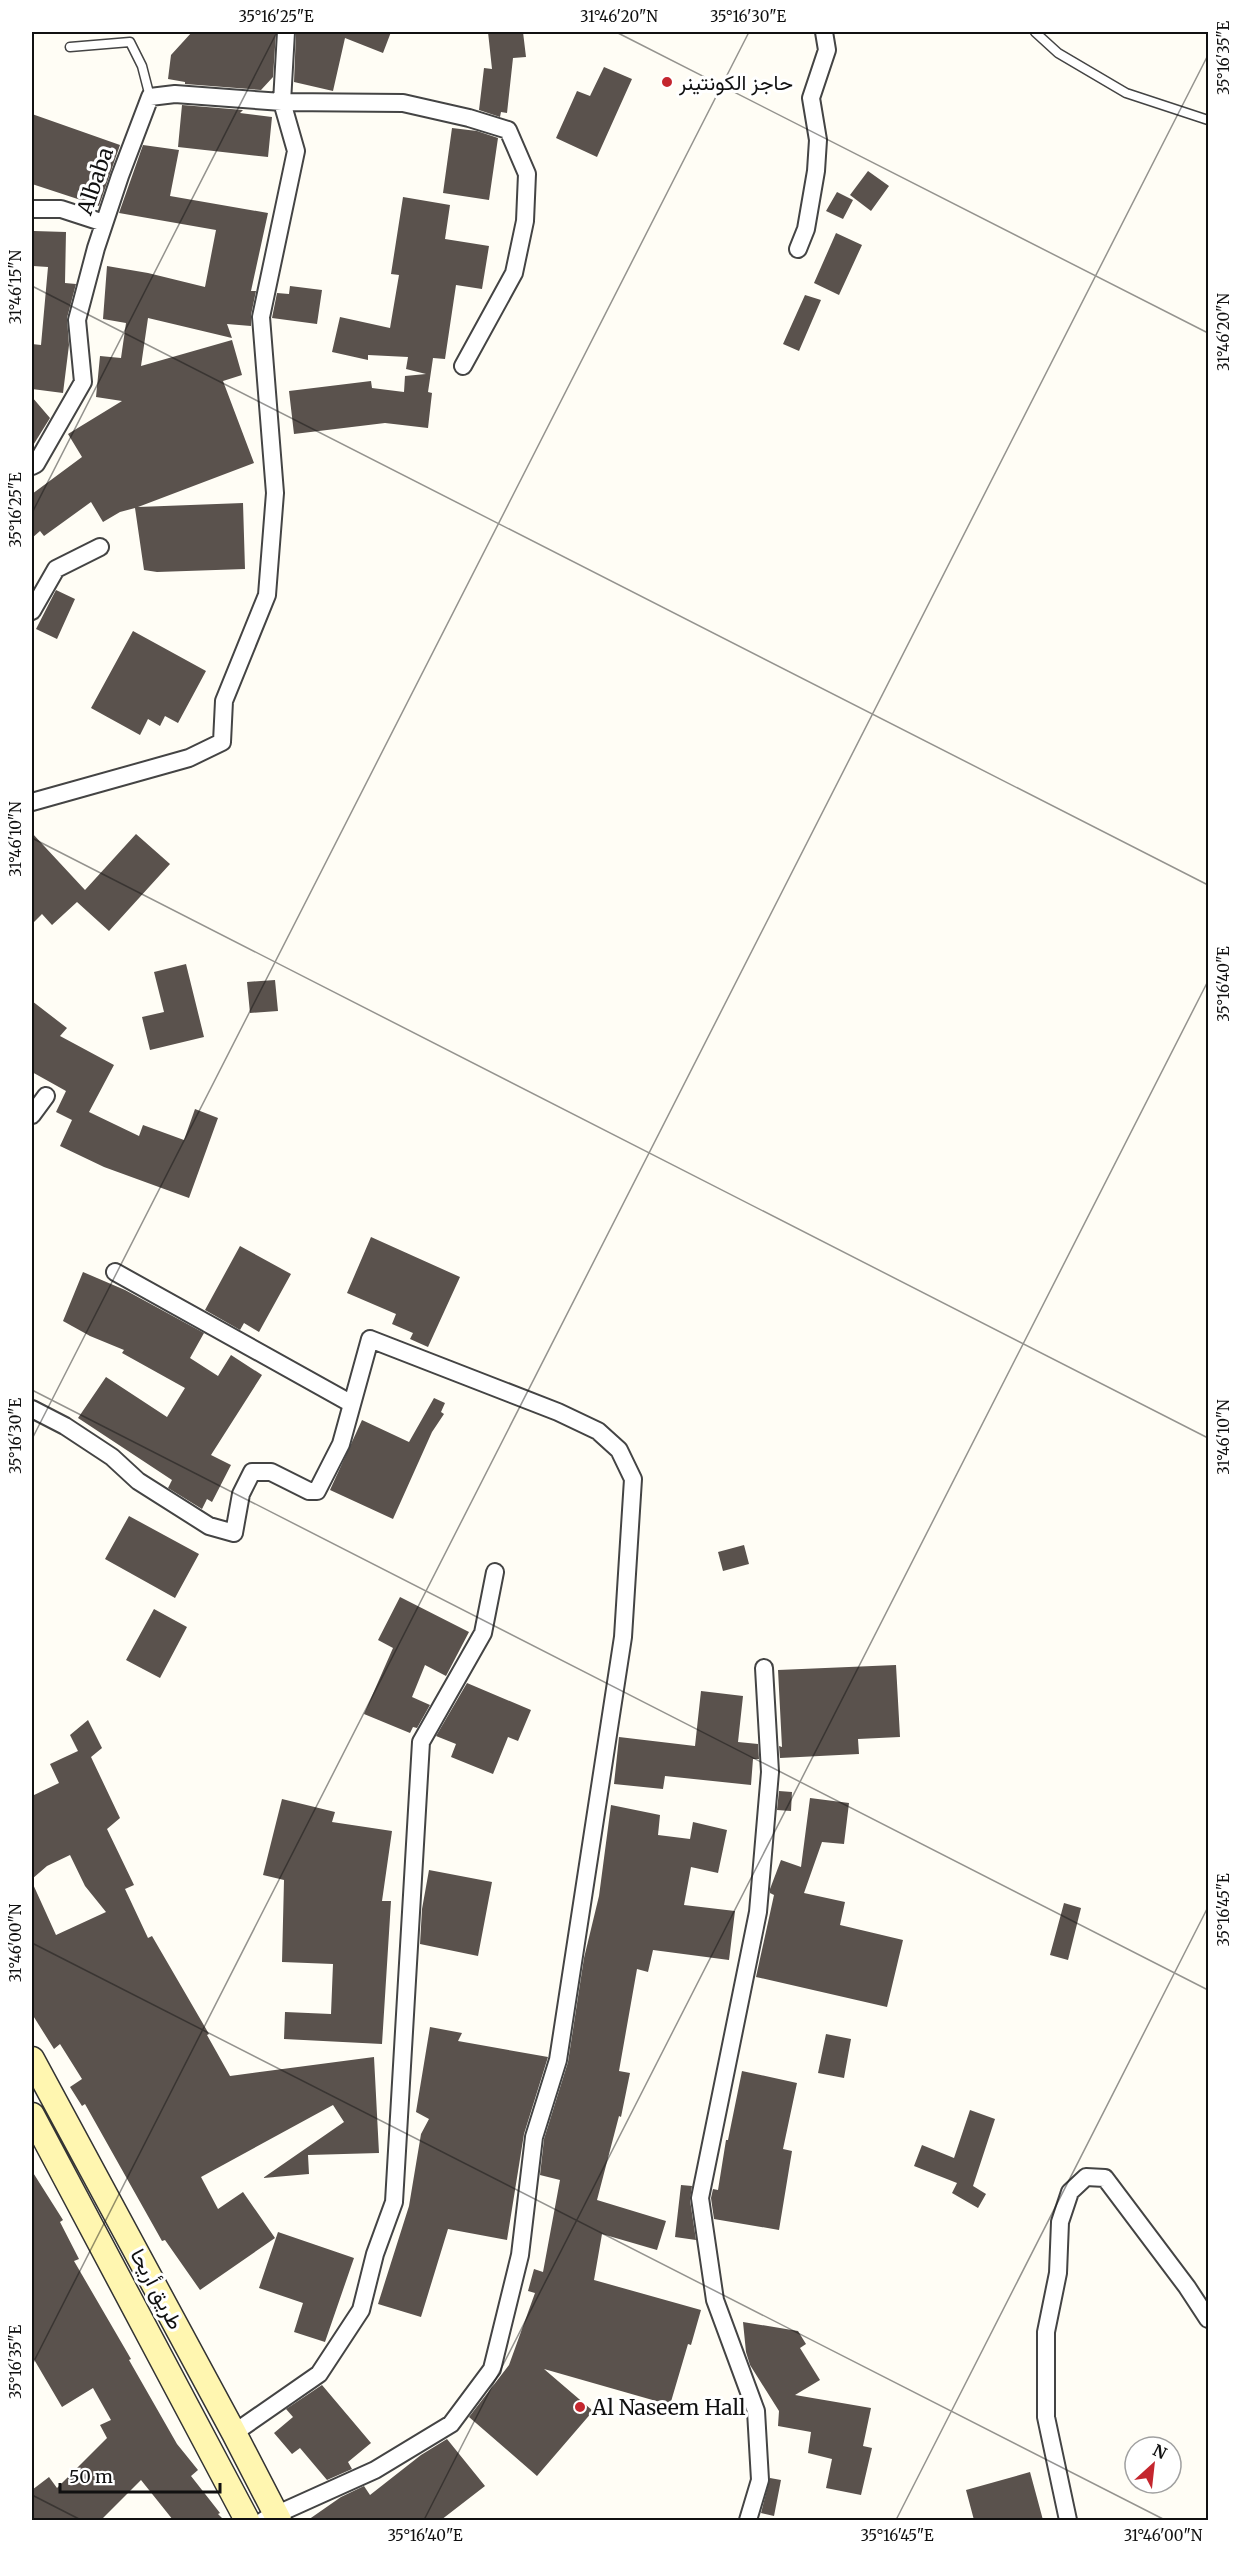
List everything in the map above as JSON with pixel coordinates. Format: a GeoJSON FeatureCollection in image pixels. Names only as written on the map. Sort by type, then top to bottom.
{"type":"FeatureCollection","features":[{"type":"Feature","properties":{"kind":"main road","name":"طريق أريحا"},"geometry":{"type":"LineString","coordinates":[[32,2059],[234,2433],[273,2518]]}},
{"type":"Feature","properties":{"kind":"main road","name":"طريق أريحا"},"geometry":{"type":"LineString","coordinates":[[32,2115],[247,2520]]}},
{"type":"Feature","properties":{"kind":"street"},"geometry":{"type":"LineString","coordinates":[[32,802],[189,758],[222,742],[224,701],[267,595],[275,493],[261,316],[296,151],[282,102],[286,32]]}},
{"type":"Feature","properties":{"kind":"street"},"geometry":{"type":"LineString","coordinates":[[798,249],[806,229],[816,171],[818,140],[811,98],[827,50],[824,32]]}},
{"type":"Feature","properties":{"kind":"street"},"geometry":{"type":"LineString","coordinates":[[150,98],[175,94],[282,102],[403,103],[469,118],[508,130],[527,174],[525,221],[514,273],[463,366]]}},
{"type":"Feature","properties":{"kind":"street","name":"Albaba"},"geometry":{"type":"LineString","coordinates":[[32,466],[36,464],[83,382],[77,320],[104,223],[150,98]]}},
{"type":"Feature","properties":{"kind":"street"},"geometry":{"type":"LineString","coordinates":[[32,209],[61,209],[104,223]]}},
{"type":"Feature","properties":{"kind":"street"},"geometry":{"type":"LineString","coordinates":[[32,611],[56,569],[100,547]]}},
{"type":"Feature","properties":{"kind":"street"},"geometry":{"type":"LineString","coordinates":[[32,1115],[46,1096]]}},
{"type":"Feature","properties":{"kind":"street"},"geometry":{"type":"LineString","coordinates":[[116,1272],[352,1404]]}},
{"type":"Feature","properties":{"kind":"street"},"geometry":{"type":"LineString","coordinates":[[32,1409],[65,1426],[112,1457],[138,1481],[209,1527],[234,1533],[241,1494],[252,1472],[271,1472],[309,1491],[318,1491],[341,1444],[370,1339],[558,1412],[598,1431],[619,1450],[633,1479],[622,1637],[558,2060],[534,2137],[520,2255],[492,2369],[452,2424],[375,2470],[273,2518]]}},
{"type":"Feature","properties":{"kind":"street"},"geometry":{"type":"LineString","coordinates":[[234,2433],[319,2374],[361,2310],[375,2254],[394,2202],[421,1742],[483,1633],[495,1572]]}},
{"type":"Feature","properties":{"kind":"street"},"geometry":{"type":"LineString","coordinates":[[747,2520],[760,2480],[756,2410],[716,2300],[700,2198],[758,1912],[770,1772],[764,1668]]}},
{"type":"Feature","properties":{"kind":"street"},"geometry":{"type":"LineString","coordinates":[[1068,2520],[1046,2417],[1046,2332],[1058,2273],[1060,2222],[1070,2192],[1086,2177],[1105,2178],[1209,2319]]}},
{"type":"Feature","properties":{"kind":"lane"},"geometry":{"type":"LineString","coordinates":[[1035,32],[1058,53],[1126,93],[1209,120]]}},
{"type":"Feature","properties":{"kind":"lane"},"geometry":{"type":"LineString","coordinates":[[70,47],[130,42],[142,66],[150,98]]}},
{"type":"Feature","properties":{"kind":"building"},"geometry":{"type":"Polygon","coordinates":[[[192,32],[276,32],[273,77],[261,90],[185,84],[185,82],[168,79],[171,55],[192,32]]]}},
{"type":"Feature","properties":{"kind":"building"},"geometry":{"type":"Polygon","coordinates":[[[296,32],[391,32],[383,53],[345,38],[333,91],[294,82],[296,32]]]}},
{"type":"Feature","properties":{"kind":"building"},"geometry":{"type":"Polygon","coordinates":[[[488,32],[523,32],[526,57],[513,58],[507,113],[501,112],[500,117],[479,110],[484,68],[492,69],[488,32]]]}},
{"type":"Feature","properties":{"kind":"building"},"geometry":{"type":"Polygon","coordinates":[[[604,67],[632,79],[597,157],[556,138],[577,91],[590,96],[604,67]]]}},
{"type":"Feature","properties":{"kind":"building"},"geometry":{"type":"Polygon","coordinates":[[[182,105],[243,110],[240,113],[272,117],[268,157],[178,147],[182,105]]]}},
{"type":"Feature","properties":{"kind":"building"},"geometry":{"type":"Polygon","coordinates":[[[32,114],[120,145],[99,206],[32,184],[32,114]]]}},
{"type":"Feature","properties":{"kind":"building"},"geometry":{"type":"Polygon","coordinates":[[[452,128],[477,131],[498,138],[489,200],[443,193],[452,128]]]}},
{"type":"Feature","properties":{"kind":"building"},"geometry":{"type":"Polygon","coordinates":[[[143,145],[179,150],[170,196],[268,213],[251,291],[256,291],[251,326],[227,324],[232,338],[148,318],[141,366],[232,340],[242,375],[223,381],[254,463],[138,507],[243,503],[245,569],[157,572],[144,570],[135,508],[120,512],[103,522],[91,502],[44,536],[40,531],[32,538],[32,494],[82,457],[68,434],[122,401],[96,397],[100,356],[121,358],[126,323],[103,319],[107,266],[205,287],[216,230],[119,213],[143,145]]]}},
{"type":"Feature","properties":{"kind":"building"},"geometry":{"type":"Polygon","coordinates":[[[868,171],[889,186],[871,211],[850,195],[868,171]]]}},
{"type":"Feature","properties":{"kind":"building"},"geometry":{"type":"Polygon","coordinates":[[[837,192],[853,200],[843,219],[826,211],[837,192]]]}},
{"type":"Feature","properties":{"kind":"building"},"geometry":{"type":"Polygon","coordinates":[[[403,197],[450,205],[445,239],[489,246],[482,289],[456,285],[445,359],[433,358],[428,392],[432,393],[428,428],[385,423],[294,434],[289,391],[371,381],[372,388],[404,392],[405,376],[426,374],[406,369],[408,357],[368,355],[368,360],[332,352],[340,317],[390,328],[399,275],[391,274],[403,197]]]}},
{"type":"Feature","properties":{"kind":"building"},"geometry":{"type":"Polygon","coordinates":[[[34,231],[66,232],[65,283],[76,284],[67,318],[69,345],[63,393],[32,389],[32,344],[41,345],[48,267],[33,266],[34,231]]]}},
{"type":"Feature","properties":{"kind":"building"},"geometry":{"type":"Polygon","coordinates":[[[836,233],[862,245],[839,295],[814,283],[836,233]]]}},
{"type":"Feature","properties":{"kind":"building"},"geometry":{"type":"Polygon","coordinates":[[[290,286],[322,290],[317,324],[272,318],[277,293],[289,294],[290,286]]]}},
{"type":"Feature","properties":{"kind":"building"},"geometry":{"type":"Polygon","coordinates":[[[805,295],[821,300],[799,351],[783,344],[805,295]]]}},
{"type":"Feature","properties":{"kind":"building"},"geometry":{"type":"Polygon","coordinates":[[[32,397],[50,418],[32,447],[32,397]]]}},
{"type":"Feature","properties":{"kind":"building"},"geometry":{"type":"Polygon","coordinates":[[[56,590],[75,599],[57,639],[36,629],[56,590]]]}},
{"type":"Feature","properties":{"kind":"building"},"geometry":{"type":"Polygon","coordinates":[[[133,631],[206,671],[178,723],[165,716],[160,726],[148,719],[140,735],[91,708],[133,631]]]}},
{"type":"Feature","properties":{"kind":"building"},"geometry":{"type":"Polygon","coordinates":[[[32,833],[85,890],[136,834],[170,864],[109,931],[77,902],[52,925],[42,914],[32,924],[32,833]]]}},
{"type":"Feature","properties":{"kind":"building"},"geometry":{"type":"Polygon","coordinates":[[[186,964],[204,1037],[150,1050],[142,1017],[164,1012],[154,972],[186,964]]]}},
{"type":"Feature","properties":{"kind":"building"},"geometry":{"type":"Polygon","coordinates":[[[275,980],[278,1011],[250,1013],[247,982],[275,980]]]}},
{"type":"Feature","properties":{"kind":"building"},"geometry":{"type":"Polygon","coordinates":[[[32,1001],[67,1028],[60,1036],[114,1065],[89,1112],[139,1136],[143,1125],[184,1140],[195,1109],[218,1118],[189,1198],[104,1167],[60,1146],[72,1120],[56,1112],[66,1091],[32,1072],[32,1001]]]}},
{"type":"Feature","properties":{"kind":"building"},"geometry":{"type":"Polygon","coordinates":[[[371,1237],[460,1277],[428,1347],[410,1339],[413,1333],[392,1324],[396,1314],[347,1293],[371,1237]]]}},
{"type":"Feature","properties":{"kind":"building"},"geometry":{"type":"Polygon","coordinates":[[[240,1246],[291,1274],[259,1332],[244,1323],[240,1330],[205,1310],[240,1246]]]}},
{"type":"Feature","properties":{"kind":"building"},"geometry":{"type":"Polygon","coordinates":[[[83,1272],[125,1290],[204,1333],[190,1358],[218,1376],[231,1355],[262,1375],[211,1455],[231,1465],[212,1502],[207,1499],[202,1509],[168,1488],[172,1480],[78,1418],[106,1377],[167,1417],[185,1388],[122,1353],[124,1350],[90,1336],[63,1321],[83,1272]]]}},
{"type":"Feature","properties":{"kind":"building"},"geometry":{"type":"Polygon","coordinates":[[[434,1398],[445,1403],[441,1412],[444,1414],[432,1432],[393,1519],[330,1490],[362,1420],[409,1442],[434,1398]]]}},
{"type":"Feature","properties":{"kind":"building"},"geometry":{"type":"Polygon","coordinates":[[[129,1516],[199,1554],[175,1598],[105,1559],[129,1516]]]}},
{"type":"Feature","properties":{"kind":"building"},"geometry":{"type":"Polygon","coordinates":[[[744,1545],[749,1564],[723,1571],[718,1552],[744,1545]]]}},
{"type":"Feature","properties":{"kind":"building"},"geometry":{"type":"Polygon","coordinates":[[[400,1597],[469,1632],[446,1676],[425,1665],[412,1697],[430,1705],[417,1728],[413,1727],[410,1733],[364,1714],[393,1648],[378,1640],[400,1597]]]}},
{"type":"Feature","properties":{"kind":"building"},"geometry":{"type":"Polygon","coordinates":[[[154,1609],[187,1627],[160,1678],[126,1660],[154,1609]]]}},
{"type":"Feature","properties":{"kind":"building"},"geometry":{"type":"Polygon","coordinates":[[[896,1665],[900,1737],[858,1739],[859,1754],[780,1758],[779,1746],[782,1747],[778,1670],[896,1665]]]}},
{"type":"Feature","properties":{"kind":"building"},"geometry":{"type":"Polygon","coordinates":[[[467,1683],[531,1710],[518,1741],[508,1737],[493,1774],[451,1757],[456,1744],[436,1736],[467,1683]]]}},
{"type":"Feature","properties":{"kind":"building"},"geometry":{"type":"Polygon","coordinates":[[[701,1691],[743,1696],[738,1742],[758,1744],[759,1759],[753,1759],[751,1785],[665,1776],[663,1789],[614,1784],[619,1737],[695,1746],[701,1691]]]}},
{"type":"Feature","properties":{"kind":"building"},"geometry":{"type":"Polygon","coordinates":[[[88,1720],[102,1748],[91,1757],[120,1818],[107,1829],[134,1885],[125,1889],[148,1938],[152,1936],[209,2034],[207,2035],[230,2076],[374,2057],[379,2153],[308,2155],[309,2174],[263,2178],[344,2122],[333,2105],[201,2177],[218,2209],[243,2192],[275,2238],[200,2290],[165,2240],[162,2241],[85,2104],[82,2106],[70,2087],[82,2079],[60,2044],[54,2049],[32,2014],[32,1882],[56,1935],[106,1912],[85,1886],[70,1855],[47,1866],[32,1879],[32,1796],[59,1783],[50,1764],[78,1751],[70,1735],[88,1720]]]}},
{"type":"Feature","properties":{"kind":"building"},"geometry":{"type":"Polygon","coordinates":[[[779,1791],[792,1792],[791,1811],[777,1810],[779,1791]]]}},
{"type":"Feature","properties":{"kind":"building"},"geometry":{"type":"Polygon","coordinates":[[[810,1798],[849,1803],[844,1844],[822,1842],[804,1893],[845,1902],[840,1925],[903,1940],[887,2007],[756,1977],[774,1895],[770,1893],[770,1889],[781,1860],[801,1867],[810,1798]]]}},
{"type":"Feature","properties":{"kind":"building"},"geometry":{"type":"Polygon","coordinates":[[[282,1799],[335,1812],[332,1822],[392,1831],[382,1901],[391,1901],[382,2044],[284,2039],[285,2012],[331,2014],[333,1964],[282,1962],[284,1880],[263,1875],[282,1799]]]}},
{"type":"Feature","properties":{"kind":"building"},"geometry":{"type":"Polygon","coordinates":[[[611,1805],[660,1815],[658,1835],[690,1839],[693,1822],[727,1830],[718,1873],[691,1867],[684,1905],[735,1911],[729,1960],[653,1950],[648,1972],[637,1969],[619,2071],[630,2073],[621,2117],[619,2116],[597,2200],[666,2221],[657,2250],[602,2234],[594,2280],[701,2310],[691,2345],[688,2344],[670,2405],[544,2369],[593,2411],[537,2476],[469,2417],[509,2365],[535,2293],[528,2291],[534,2269],[543,2272],[560,2180],[540,2175],[544,2139],[568,2062],[584,1958],[599,1896],[611,1805]]]}},
{"type":"Feature","properties":{"kind":"building"},"geometry":{"type":"Polygon","coordinates":[[[429,1870],[492,1882],[478,1956],[420,1944],[422,1909],[429,1870]]]}},
{"type":"Feature","properties":{"kind":"building"},"geometry":{"type":"Polygon","coordinates":[[[1064,1903],[1081,1908],[1068,1960],[1050,1955],[1064,1903]]]}},
{"type":"Feature","properties":{"kind":"building"},"geometry":{"type":"Polygon","coordinates":[[[430,2027],[462,2033],[458,2041],[548,2057],[524,2134],[507,2240],[448,2229],[421,2317],[378,2304],[409,2206],[421,2134],[429,2119],[416,2112],[430,2027]]]}},
{"type":"Feature","properties":{"kind":"building"},"geometry":{"type":"Polygon","coordinates":[[[826,2034],[851,2039],[844,2078],[818,2073],[826,2034]]]}},
{"type":"Feature","properties":{"kind":"building"},"geometry":{"type":"Polygon","coordinates":[[[742,2071],[797,2083],[783,2149],[792,2151],[779,2230],[714,2219],[711,2198],[713,2189],[718,2190],[726,2140],[728,2140],[742,2071]]]}},
{"type":"Feature","properties":{"kind":"building"},"geometry":{"type":"Polygon","coordinates":[[[970,2110],[995,2119],[973,2186],[986,2194],[978,2208],[952,2193],[957,2183],[914,2166],[922,2145],[954,2158],[970,2110]]]}},
{"type":"Feature","properties":{"kind":"building"},"geometry":{"type":"Polygon","coordinates":[[[32,2171],[63,2220],[60,2222],[79,2259],[74,2261],[177,2444],[198,2470],[191,2476],[224,2520],[173,2520],[141,2480],[101,2520],[32,2520],[32,2490],[49,2477],[57,2488],[107,2438],[100,2425],[111,2420],[93,2388],[62,2407],[32,2356],[32,2171]]]}},
{"type":"Feature","properties":{"kind":"building"},"geometry":{"type":"Polygon","coordinates":[[[681,2185],[692,2186],[690,2200],[696,2240],[675,2237],[681,2185]]]}},
{"type":"Feature","properties":{"kind":"building"},"geometry":{"type":"Polygon","coordinates":[[[278,2232],[354,2258],[325,2342],[294,2332],[303,2303],[259,2288],[278,2232]]]}},
{"type":"Feature","properties":{"kind":"building"},"geometry":{"type":"Polygon","coordinates":[[[743,2322],[798,2331],[806,2344],[800,2348],[820,2380],[795,2395],[871,2408],[863,2446],[872,2448],[861,2495],[826,2488],[832,2459],[808,2453],[811,2432],[778,2426],[779,2411],[750,2365],[746,2352],[743,2322]]]}},
{"type":"Feature","properties":{"kind":"building"},"geometry":{"type":"Polygon","coordinates":[[[322,2385],[371,2443],[348,2462],[352,2469],[327,2480],[300,2448],[292,2454],[274,2433],[293,2417],[286,2409],[322,2385]]]}},
{"type":"Feature","properties":{"kind":"building"},"geometry":{"type":"Polygon","coordinates":[[[447,2439],[485,2486],[441,2520],[308,2520],[341,2497],[364,2486],[370,2495],[421,2455],[447,2439]]]}},
{"type":"Feature","properties":{"kind":"building"},"geometry":{"type":"Polygon","coordinates":[[[1030,2472],[1043,2520],[974,2520],[966,2490],[1030,2472]]]}},
{"type":"Feature","properties":{"kind":"building"},"geometry":{"type":"Polygon","coordinates":[[[770,2478],[781,2480],[774,2516],[761,2513],[770,2478]]]}},
{"type":"Feature","properties":{"kind":"place","name":"حاجز الكونتينر"},"geometry":{"type":"Point","coordinates":[667,82]}},
{"type":"Feature","properties":{"kind":"place","name":"Al Naseem Hall"},"geometry":{"type":"Point","coordinates":[580,2407]}}]}
